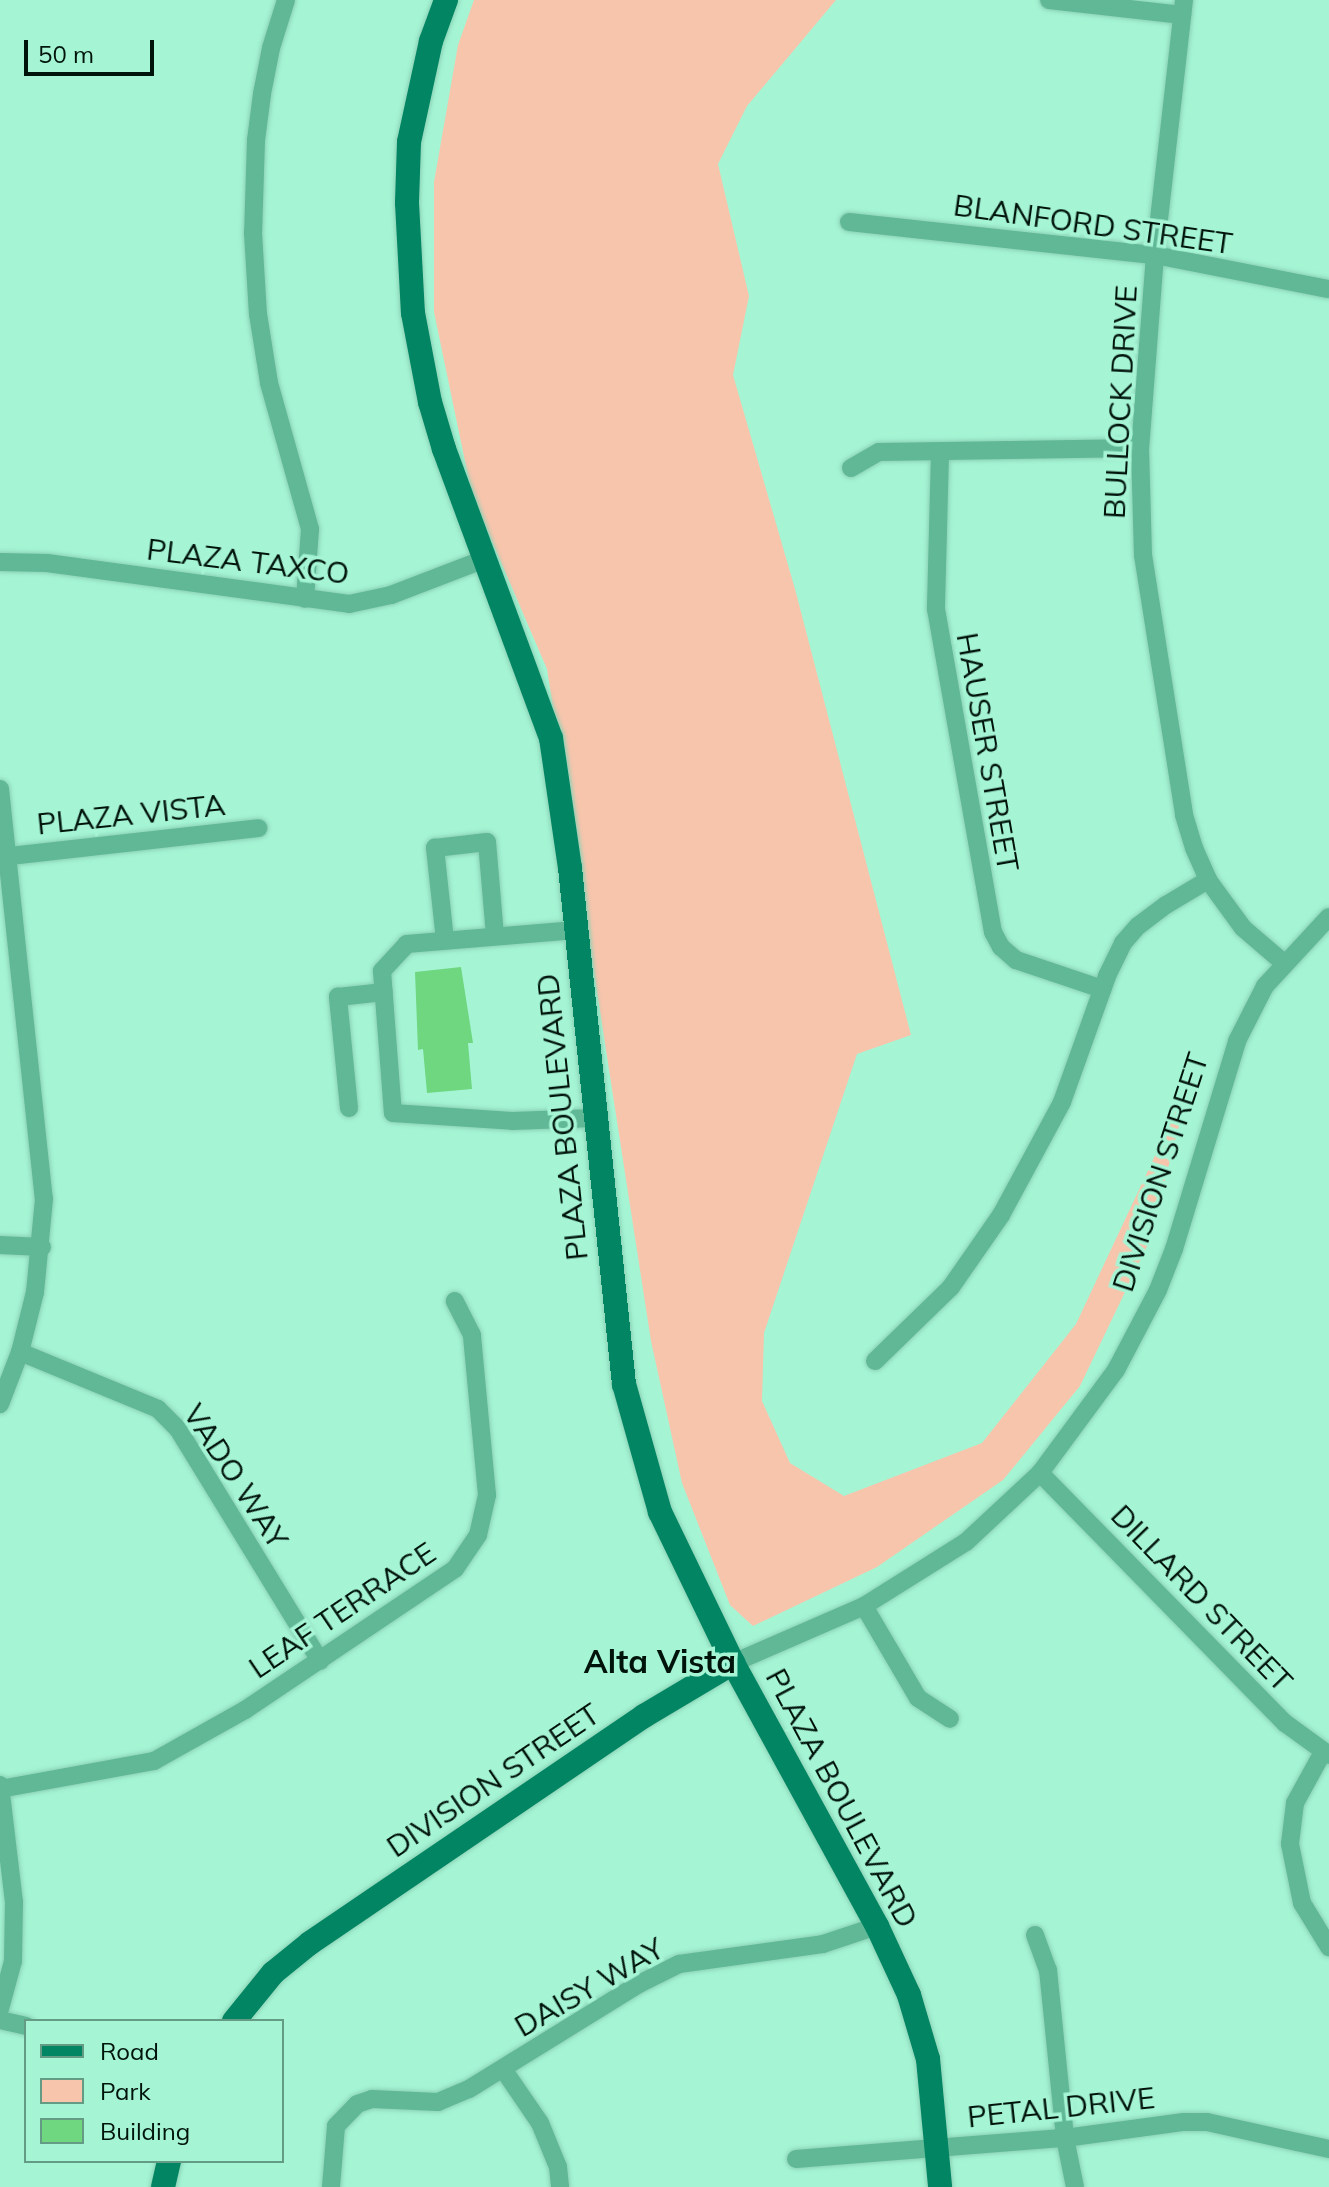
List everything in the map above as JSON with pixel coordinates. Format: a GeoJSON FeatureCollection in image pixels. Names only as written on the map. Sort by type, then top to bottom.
{"type":"FeatureCollection","features":[{"type":"Feature","properties":{"kind":"main road","name":"PLAZA BOULEVARD"},"geometry":{"type":"LineString","coordinates":[[446,0],[431,41],[409,142],[407,203],[413,313],[430,402],[482,560],[512,627],[551,738],[576,930],[624,1384],[660,1512],[733,1663],[877,1926],[909,1995],[928,2059],[940,2187]]}},
{"type":"Feature","properties":{"kind":"main road","name":"DIVISION STREET"},"geometry":{"type":"LineString","coordinates":[[236,2019],[273,1973],[310,1943],[644,1716],[733,1663]]}},
{"type":"Feature","properties":{"kind":"main road"},"geometry":{"type":"LineString","coordinates":[[163,2187],[169,2163]]}},
{"type":"Feature","properties":{"kind":"street"},"geometry":{"type":"LineString","coordinates":[[286,0],[271,48],[262,94],[253,186],[253,233],[258,314],[269,383],[310,529],[305,599]]}},
{"type":"Feature","properties":{"kind":"street"},"geometry":{"type":"LineString","coordinates":[[1049,0],[1183,7]]}},
{"type":"Feature","properties":{"kind":"street","name":"BULLOCK DRIVE"},"geometry":{"type":"LineString","coordinates":[[1183,7],[1155,255],[1140,448],[1139,485],[1148,603],[1184,815],[1208,880],[1243,928],[1284,963]]}},
{"type":"Feature","properties":{"kind":"street","name":"BLANFORD STREET"},"geometry":{"type":"LineString","coordinates":[[849,222],[1155,255],[1329,289]]}},
{"type":"Feature","properties":{"kind":"street"},"geometry":{"type":"LineString","coordinates":[[851,468],[879,452],[1140,448]]}},
{"type":"Feature","properties":{"kind":"street","name":"HAUSER STREET"},"geometry":{"type":"LineString","coordinates":[[940,453],[936,609],[993,932],[1001,947],[1016,960],[1102,989]]}},
{"type":"Feature","properties":{"kind":"street","name":"PLAZA TAXCO"},"geometry":{"type":"LineString","coordinates":[[0,562],[47,563],[349,604],[391,595],[482,560]]}},
{"type":"Feature","properties":{"kind":"street"},"geometry":{"type":"LineString","coordinates":[[0,789],[10,856],[8,941],[44,1199],[42,1247],[35,1292],[20,1352],[0,1404]]}},
{"type":"Feature","properties":{"kind":"street","name":"PLAZA VISTA"},"geometry":{"type":"LineString","coordinates":[[10,856],[258,828]]}},
{"type":"Feature","properties":{"kind":"street"},"geometry":{"type":"LineString","coordinates":[[445,940],[435,848],[487,842],[495,935]]}},
{"type":"Feature","properties":{"kind":"street"},"geometry":{"type":"LineString","coordinates":[[875,1361],[951,1287],[1001,1215],[1062,1102],[1102,989],[1123,943],[1138,926],[1208,880]]}},
{"type":"Feature","properties":{"kind":"street","name":"DIVISION STREET"},"geometry":{"type":"LineString","coordinates":[[733,1663],[864,1606],[966,1542],[1040,1473],[1116,1370],[1153,1301],[1174,1249],[1237,1041],[1265,986],[1329,917]]}},
{"type":"Feature","properties":{"kind":"street"},"geometry":{"type":"LineString","coordinates":[[576,930],[407,944],[382,971],[393,1113],[512,1121],[594,1118]]}},
{"type":"Feature","properties":{"kind":"street"},"geometry":{"type":"LineString","coordinates":[[349,1108],[338,997],[384,992]]}},
{"type":"Feature","properties":{"kind":"street"},"geometry":{"type":"LineString","coordinates":[[0,1245],[42,1247]]}},
{"type":"Feature","properties":{"kind":"street","name":"LEAF TERRACE"},"geometry":{"type":"LineString","coordinates":[[0,1788],[154,1761],[219,1726],[455,1569],[478,1535],[486,1509],[487,1482],[472,1335],[455,1301]]}},
{"type":"Feature","properties":{"kind":"street","name":"VADO WAY"},"geometry":{"type":"LineString","coordinates":[[20,1352],[158,1409],[178,1429],[320,1661]]}},
{"type":"Feature","properties":{"kind":"street","name":"DILLARD STREET"},"geometry":{"type":"LineString","coordinates":[[1040,1473],[1285,1723],[1326,1753]]}},
{"type":"Feature","properties":{"kind":"street"},"geometry":{"type":"LineString","coordinates":[[864,1606],[918,1698],[950,1719]]}},
{"type":"Feature","properties":{"kind":"street"},"geometry":{"type":"LineString","coordinates":[[1326,1753],[1295,1803],[1290,1844],[1302,1903],[1329,1947]]}},
{"type":"Feature","properties":{"kind":"street"},"geometry":{"type":"LineString","coordinates":[[0,1788],[14,1902],[13,1961],[0,2009]]}},
{"type":"Feature","properties":{"kind":"street","name":"DAISY WAY"},"geometry":{"type":"LineString","coordinates":[[331,2187],[331,2154],[336,2126],[357,2104],[372,2099],[438,2102],[503,2069],[639,1984],[679,1964],[823,1944],[877,1926]]}},
{"type":"Feature","properties":{"kind":"street"},"geometry":{"type":"LineString","coordinates":[[1035,1935],[1048,1970],[1065,2138],[1075,2187]]}},
{"type":"Feature","properties":{"kind":"street"},"geometry":{"type":"LineString","coordinates":[[0,2020],[24,2026]]}},
{"type":"Feature","properties":{"kind":"street"},"geometry":{"type":"LineString","coordinates":[[503,2069],[540,2123],[558,2167],[560,2187]]}},
{"type":"Feature","properties":{"kind":"street","name":"PETAL DRIVE"},"geometry":{"type":"LineString","coordinates":[[796,2159],[1065,2138],[1207,2122],[1329,2149]]}},
{"type":"Feature","properties":{"kind":"green space"},"geometry":{"type":"Polygon","coordinates":[[[474,0],[836,0],[747,106],[718,164],[749,296],[733,375],[795,589],[911,1035],[857,1054],[764,1333],[762,1401],[790,1463],[844,1496],[982,1443],[1076,1324],[1191,1079],[1149,1242],[1080,1386],[1003,1480],[877,1567],[753,1626],[730,1605],[682,1483],[651,1341],[547,669],[472,495],[434,312],[434,182],[458,45],[474,0]]]}},
{"type":"Feature","properties":{"kind":"building"},"geometry":{"type":"Polygon","coordinates":[[[461,967],[473,1043],[468,1043],[472,1089],[427,1093],[423,1049],[418,1050],[415,972],[461,967]]]}},
{"type":"Feature","properties":{"kind":"district","name":"Alta Vista"},"geometry":{"type":"Point","coordinates":[660,1661]}}]}
